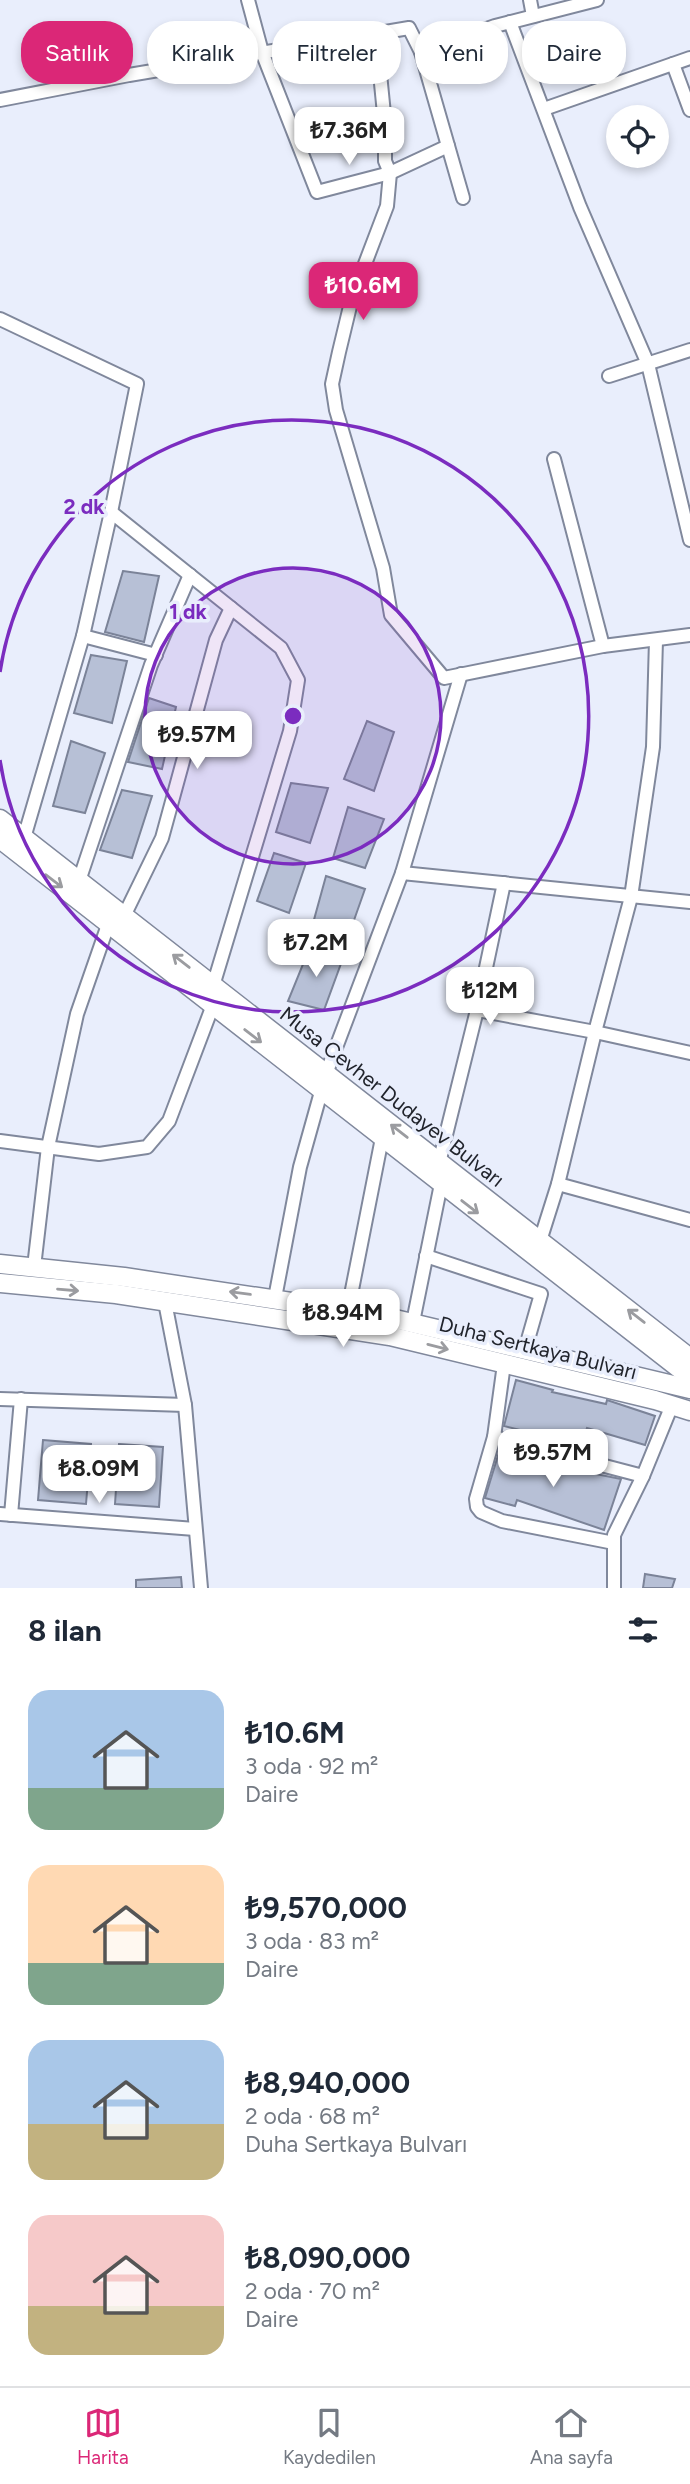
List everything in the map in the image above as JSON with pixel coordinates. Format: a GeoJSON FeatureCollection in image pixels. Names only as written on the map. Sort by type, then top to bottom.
{"type":"FeatureCollection","features":[{"type":"Feature","properties":{"kind":"main road","name":"Musa Cevher Dudayev Bulvarı"},"geometry":{"type":"LineString","coordinates":[[0,819],[79,881],[116,919],[213,1005],[439,1163],[690,1358]]}},
{"type":"Feature","properties":{"kind":"main road","name":"Musa Cevher Dudayev Bulvarı"},"geometry":{"type":"LineString","coordinates":[[1,843],[213,986],[323,1082],[382,1138],[690,1377]]}},
{"type":"Feature","properties":{"kind":"main road","name":"Duha Sertkaya Bulvarı"},"geometry":{"type":"LineString","coordinates":[[0,1264],[275,1298],[348,1310],[413,1322],[690,1388]]}},
{"type":"Feature","properties":{"kind":"main road","name":"Duha Sertkaya Bulvarı"},"geometry":{"type":"LineString","coordinates":[[0,1283],[116,1294],[390,1336],[690,1410]]}},
{"type":"Feature","properties":{"kind":"main road"},"geometry":{"type":"LineString","coordinates":[[274,1318],[275,1298]]}},
{"type":"Feature","properties":{"kind":"main road"},"geometry":{"type":"LineString","coordinates":[[504,1364],[516,1348]]}},
{"type":"Feature","properties":{"kind":"street"},"geometry":{"type":"LineString","coordinates":[[248,0],[262,52],[317,192],[390,173],[448,146]]}},
{"type":"Feature","properties":{"kind":"street"},"geometry":{"type":"LineString","coordinates":[[530,0],[533,16]]}},
{"type":"Feature","properties":{"kind":"street"},"geometry":{"type":"LineString","coordinates":[[597,0],[510,22],[580,207],[648,364],[690,540]]}},
{"type":"Feature","properties":{"kind":"street"},"geometry":{"type":"LineString","coordinates":[[401,29],[409,28],[415,40]]}},
{"type":"Feature","properties":{"kind":"street"},"geometry":{"type":"LineString","coordinates":[[0,100],[272,50]]}},
{"type":"Feature","properties":{"kind":"street"},"geometry":{"type":"LineString","coordinates":[[544,108],[690,58]]}},
{"type":"Feature","properties":{"kind":"street"},"geometry":{"type":"LineString","coordinates":[[673,64],[690,110]]}},
{"type":"Feature","properties":{"kind":"street"},"geometry":{"type":"LineString","coordinates":[[381,84],[385,160],[390,173],[387,206],[352,298],[334,370],[334,397],[383,568],[391,615],[444,678],[603,646],[690,635]]}},
{"type":"Feature","properties":{"kind":"street"},"geometry":{"type":"LineString","coordinates":[[430,84],[463,198]]}},
{"type":"Feature","properties":{"kind":"street"},"geometry":{"type":"LineString","coordinates":[[0,319],[137,384],[83,636],[24,838]]}},
{"type":"Feature","properties":{"kind":"street"},"geometry":{"type":"LineString","coordinates":[[609,376],[690,350]]}},
{"type":"Feature","properties":{"kind":"street"},"geometry":{"type":"LineString","coordinates":[[554,459],[603,646]]}},
{"type":"Feature","properties":{"kind":"street"},"geometry":{"type":"LineString","coordinates":[[111,512],[281,648],[298,680],[290,731],[213,986]]}},
{"type":"Feature","properties":{"kind":"street"},"geometry":{"type":"LineString","coordinates":[[79,881],[156,655],[190,575]]}},
{"type":"Feature","properties":{"kind":"street"},"geometry":{"type":"LineString","coordinates":[[34,1267],[48,1147],[77,1014],[116,919],[162,838],[216,640],[231,608]]}},
{"type":"Feature","properties":{"kind":"street"},"geometry":{"type":"LineString","coordinates":[[83,636],[156,655]]}},
{"type":"Feature","properties":{"kind":"street"},"geometry":{"type":"LineString","coordinates":[[540,1241],[558,1184],[631,897],[653,747],[656,640]]}},
{"type":"Feature","properties":{"kind":"street"},"geometry":{"type":"LineString","coordinates":[[275,1298],[300,1167],[323,1082],[402,873],[461,674]]}},
{"type":"Feature","properties":{"kind":"street"},"geometry":{"type":"LineString","coordinates":[[402,873],[690,902]]}},
{"type":"Feature","properties":{"kind":"street"},"geometry":{"type":"LineString","coordinates":[[439,1163],[477,1010],[504,883]]}},
{"type":"Feature","properties":{"kind":"street"},"geometry":{"type":"LineString","coordinates":[[0,1141],[99,1154],[147,1147],[169,1121],[213,1005]]}},
{"type":"Feature","properties":{"kind":"street"},"geometry":{"type":"LineString","coordinates":[[477,1010],[690,1053]]}},
{"type":"Feature","properties":{"kind":"street"},"geometry":{"type":"LineString","coordinates":[[348,1310],[382,1138]]}},
{"type":"Feature","properties":{"kind":"street"},"geometry":{"type":"LineString","coordinates":[[413,1322],[441,1184]]}},
{"type":"Feature","properties":{"kind":"street"},"geometry":{"type":"LineString","coordinates":[[558,1184],[690,1220]]}},
{"type":"Feature","properties":{"kind":"street"},"geometry":{"type":"LineString","coordinates":[[426,1256],[541,1294],[516,1348]]}},
{"type":"Feature","properties":{"kind":"street"},"geometry":{"type":"LineString","coordinates":[[165,1302],[185,1405],[201,1588]]}},
{"type":"Feature","properties":{"kind":"street"},"geometry":{"type":"LineString","coordinates":[[504,1364],[494,1437],[476,1499],[477,1507],[481,1512],[502,1521],[614,1543]]}},
{"type":"Feature","properties":{"kind":"street"},"geometry":{"type":"LineString","coordinates":[[0,1399],[185,1405]]}},
{"type":"Feature","properties":{"kind":"street"},"geometry":{"type":"LineString","coordinates":[[21,1399],[6,1515],[195,1529]]}},
{"type":"Feature","properties":{"kind":"street"},"geometry":{"type":"LineString","coordinates":[[614,1588],[614,1535],[643,1476],[672,1405]]}},
{"type":"Feature","properties":{"kind":"street"},"geometry":{"type":"LineString","coordinates":[[494,1437],[643,1476]]}},
{"type":"Feature","properties":{"kind":"shaded area"},"geometry":{"type":"Polygon","coordinates":[[[0,1272],[116,1283],[263,1305],[263,1309],[0,1275],[0,1272]]]}},
{"type":"Feature","properties":{"kind":"building"},"geometry":{"type":"Polygon","coordinates":[[[123,571],[159,576],[144,642],[105,632],[123,571]]]}},
{"type":"Feature","properties":{"kind":"building"},"geometry":{"type":"Polygon","coordinates":[[[91,655],[127,661],[112,723],[74,713],[91,655]]]}},
{"type":"Feature","properties":{"kind":"building"},"geometry":{"type":"Polygon","coordinates":[[[149,698],[176,707],[162,769],[128,762],[149,698]]]}},
{"type":"Feature","properties":{"kind":"building"},"geometry":{"type":"Polygon","coordinates":[[[367,721],[394,732],[374,791],[344,779],[367,721]]]}},
{"type":"Feature","properties":{"kind":"building"},"geometry":{"type":"Polygon","coordinates":[[[71,741],[105,753],[85,813],[53,806],[71,741]]]}},
{"type":"Feature","properties":{"kind":"building"},"geometry":{"type":"Polygon","coordinates":[[[291,783],[328,788],[310,843],[276,832],[291,783]]]}},
{"type":"Feature","properties":{"kind":"building"},"geometry":{"type":"Polygon","coordinates":[[[122,790],[152,796],[132,858],[100,850],[122,790]]]}},
{"type":"Feature","properties":{"kind":"building"},"geometry":{"type":"Polygon","coordinates":[[[348,807],[384,819],[365,868],[333,858],[348,807]]]}},
{"type":"Feature","properties":{"kind":"building"},"geometry":{"type":"Polygon","coordinates":[[[274,853],[306,863],[289,913],[257,901],[274,853]]]}},
{"type":"Feature","properties":{"kind":"building"},"geometry":{"type":"Polygon","coordinates":[[[326,876],[365,889],[347,940],[312,927],[326,876]]]}},
{"type":"Feature","properties":{"kind":"building"},"geometry":{"type":"Polygon","coordinates":[[[310,947],[343,958],[324,1010],[288,1001],[310,947]]]}},
{"type":"Feature","properties":{"kind":"building"},"geometry":{"type":"Polygon","coordinates":[[[516,1380],[553,1390],[552,1392],[606,1404],[607,1400],[655,1416],[645,1445],[587,1428],[579,1450],[541,1431],[540,1435],[504,1426],[516,1380]]]}},
{"type":"Feature","properties":{"kind":"building"},"geometry":{"type":"Polygon","coordinates":[[[43,1440],[91,1444],[86,1504],[38,1500],[43,1440]]]}},
{"type":"Feature","properties":{"kind":"building"},"geometry":{"type":"Polygon","coordinates":[[[119,1444],[163,1447],[159,1507],[115,1504],[119,1444]]]}},
{"type":"Feature","properties":{"kind":"building"},"geometry":{"type":"Polygon","coordinates":[[[500,1449],[531,1457],[530,1461],[621,1479],[604,1530],[517,1500],[515,1506],[485,1498],[500,1449]]]}},
{"type":"Feature","properties":{"kind":"building"},"geometry":{"type":"Polygon","coordinates":[[[645,1574],[675,1579],[672,1588],[643,1588],[645,1574]]]}},
{"type":"Feature","properties":{"kind":"building"},"geometry":{"type":"Polygon","coordinates":[[[181,1577],[182,1588],[136,1588],[136,1580],[181,1577]]]}}]}
